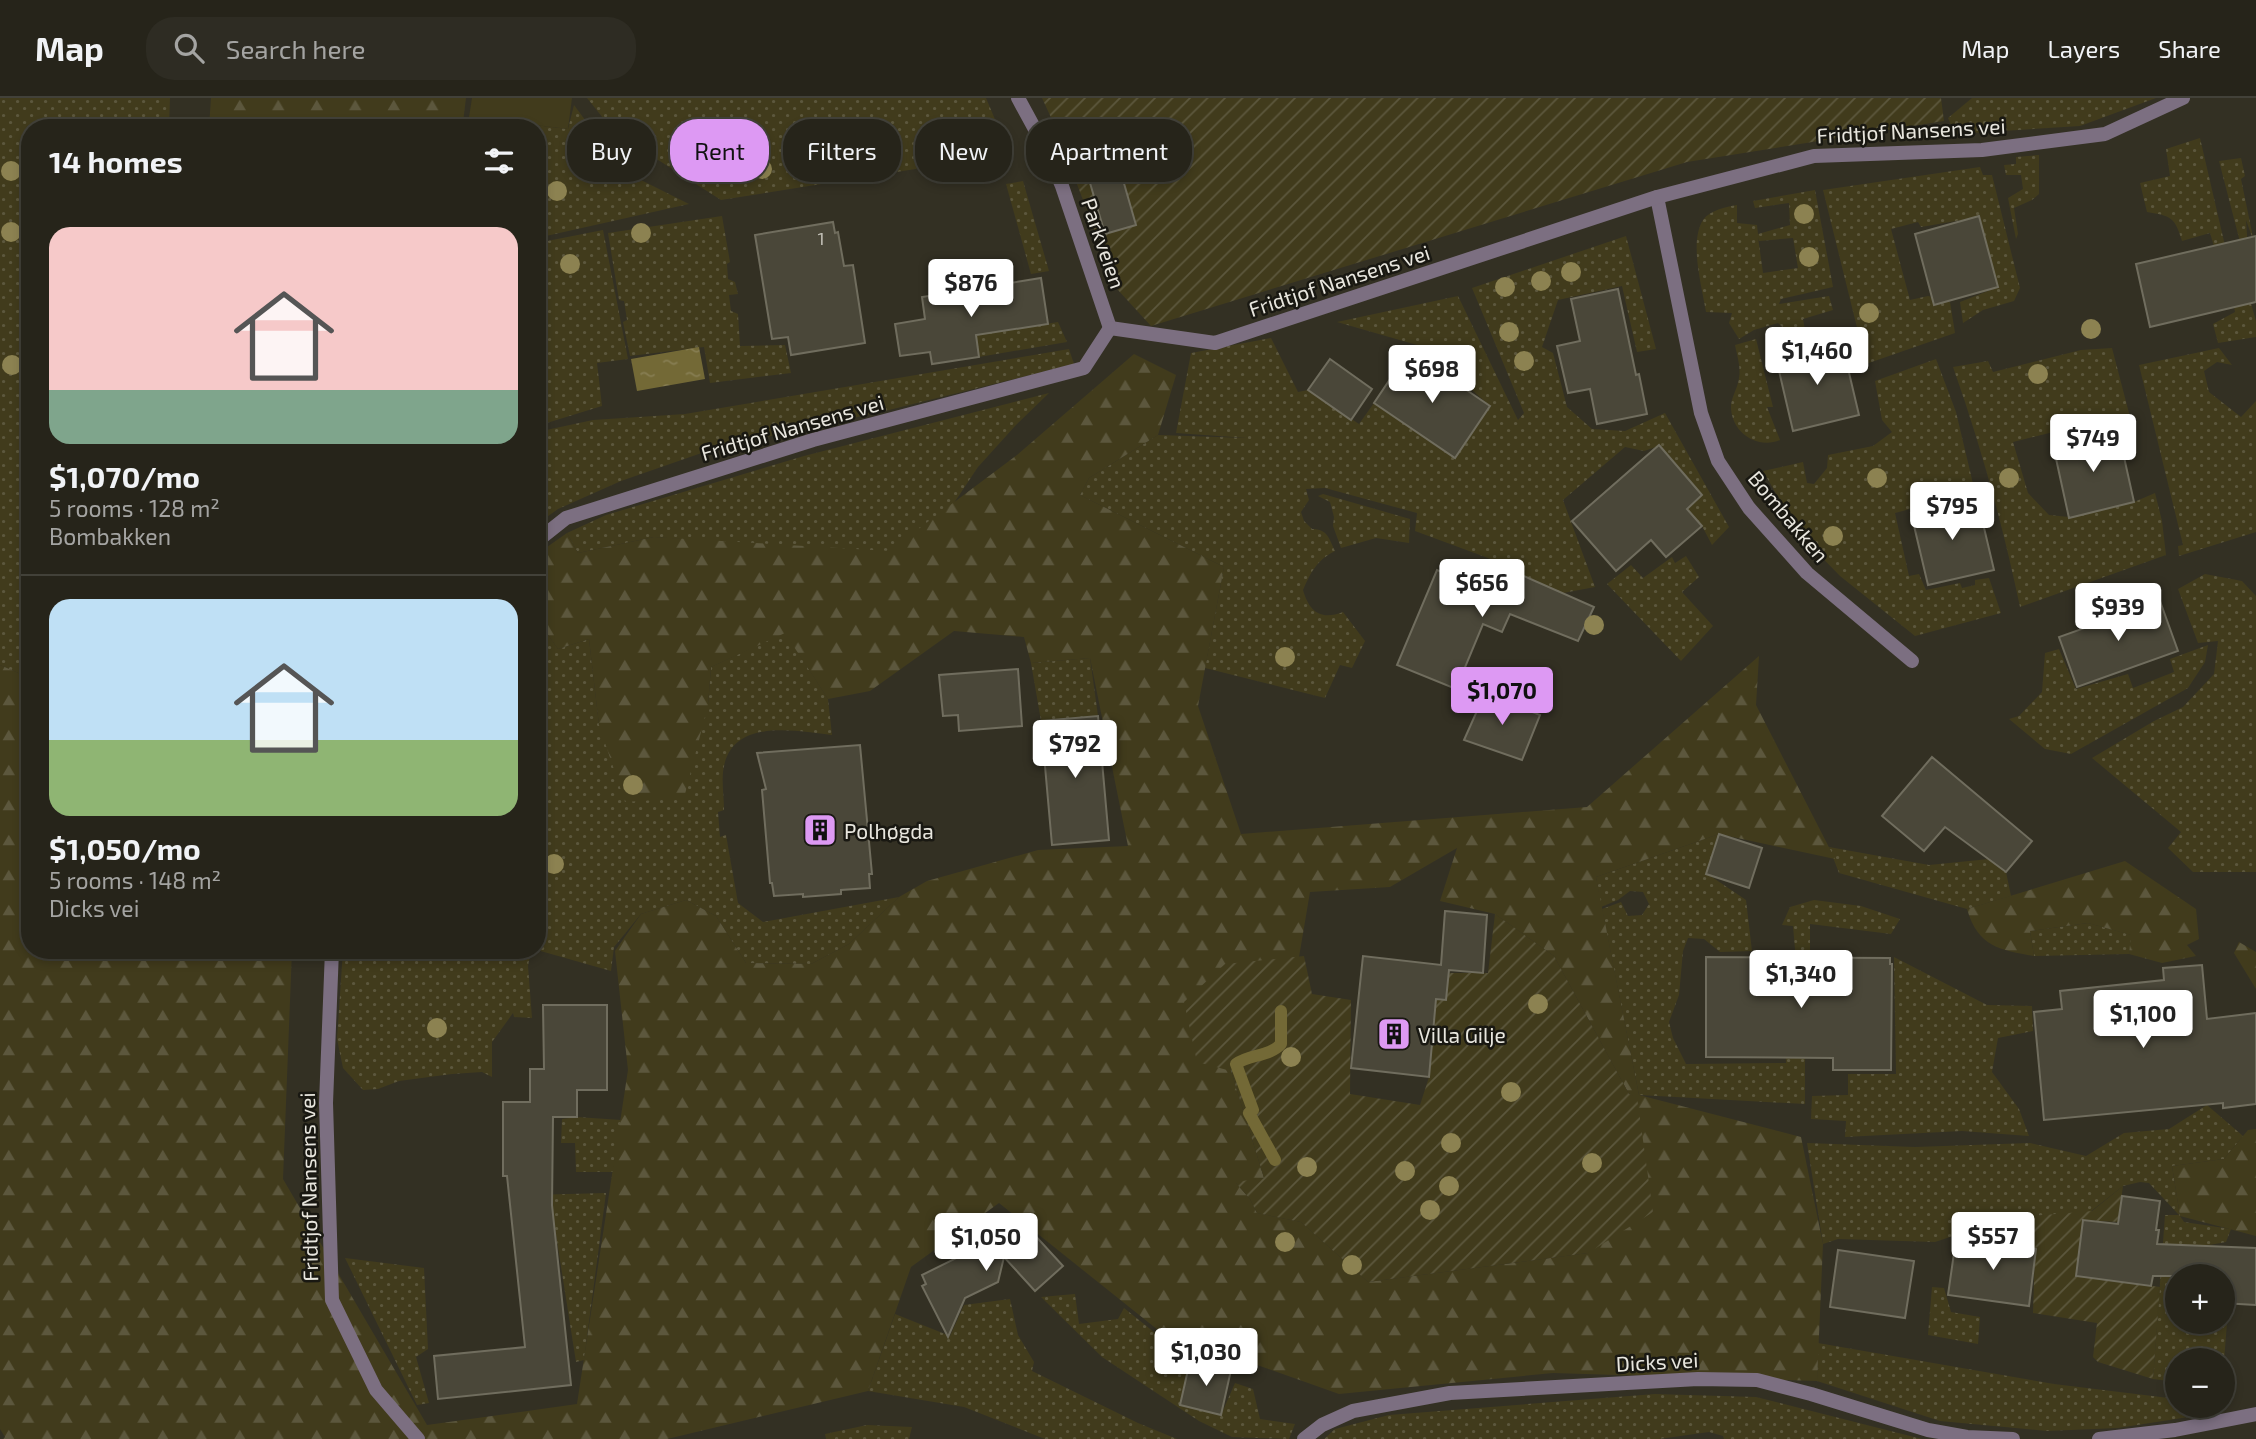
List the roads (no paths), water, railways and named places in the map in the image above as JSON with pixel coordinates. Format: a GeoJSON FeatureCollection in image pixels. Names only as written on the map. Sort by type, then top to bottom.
{"type":"FeatureCollection","features":[{"type":"Feature","properties":{"kind":"street","name":"Parkveien"},"geometry":{"type":"LineString","coordinates":[[1018,98],[1049,155],[1062,186],[1110,328]]}},
{"type":"Feature","properties":{"kind":"street","name":"Fridtjof Nansens vei"},"geometry":{"type":"LineString","coordinates":[[546,534],[566,518],[813,440],[1084,368],[1110,328],[1215,343],[1657,197],[1814,156],[1982,150],[2105,134],[2183,98]]}},
{"type":"Feature","properties":{"kind":"street","name":"Bombakken"},"geometry":{"type":"LineString","coordinates":[[1657,197],[1701,413],[1718,461],[1749,508],[1807,573],[1912,662]]}},
{"type":"Feature","properties":{"kind":"street","name":"Fridtjof Nansens vei"},"geometry":{"type":"LineString","coordinates":[[332,959],[326,1103],[332,1300],[376,1390],[418,1439]]}},
{"type":"Feature","properties":{"kind":"street","name":"Dicks vei"},"geometry":{"type":"LineString","coordinates":[[1304,1439],[1322,1425],[1353,1411],[1450,1392],[1698,1379],[1757,1380],[1928,1430],[1967,1437],[2013,1439]]}},
{"type":"Feature","properties":{"kind":"street"},"geometry":{"type":"LineString","coordinates":[[2099,1439],[2175,1430],[2256,1414]]}},
{"type":"Feature","properties":{"kind":"water"},"geometry":{"type":"Polygon","coordinates":[[[699,347],[705,379],[637,391],[631,359],[699,347]]]}},
{"type":"Feature","properties":{"kind":"waterway"},"geometry":{"type":"LineString","coordinates":[[1275,1160],[1249,1113],[1253,1110],[1236,1064],[1271,1051],[1281,1044],[1281,1011]]}},
{"type":"Feature","properties":{"kind":"place","name":"Polhøgda"},"geometry":{"type":"Point","coordinates":[820,830]}},
{"type":"Feature","properties":{"kind":"place","name":"Villa Gilje"},"geometry":{"type":"Point","coordinates":[1394,1034]}}]}
